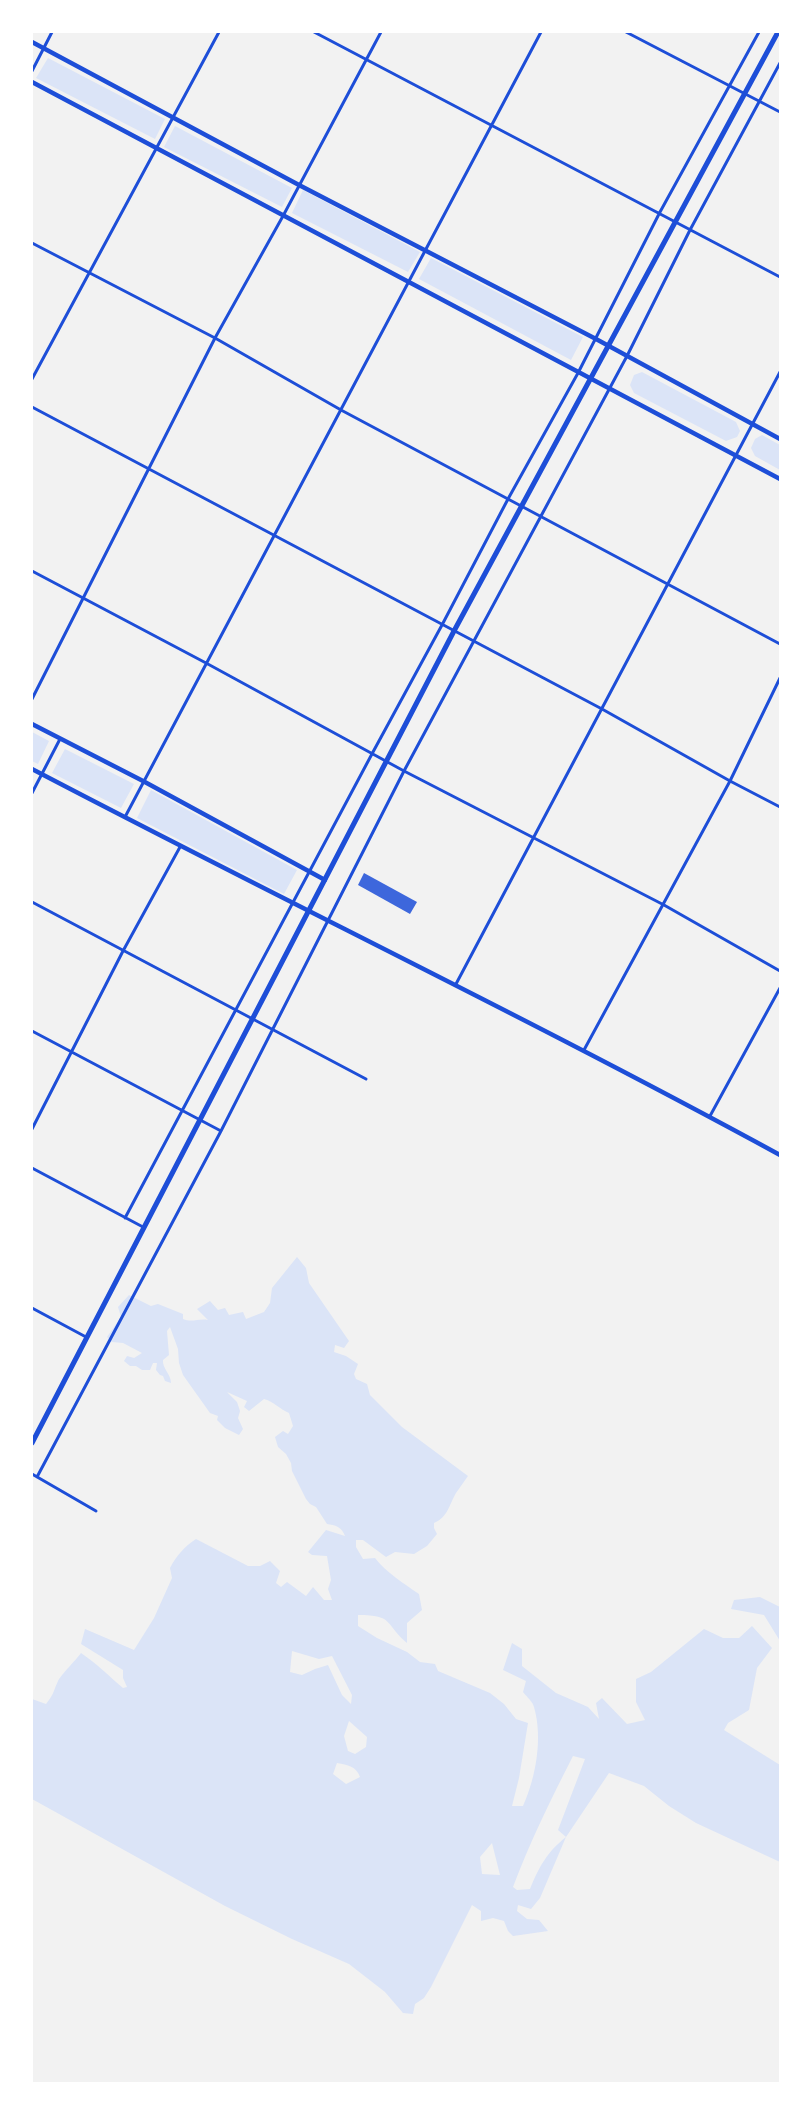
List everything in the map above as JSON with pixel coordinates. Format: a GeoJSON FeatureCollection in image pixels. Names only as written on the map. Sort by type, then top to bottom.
{"type":"FeatureCollection","features":[{"type":"Feature","properties":{"kind":"main road"},"geometry":{"type":"LineString","coordinates":[[32,1442],[454,631],[609,346],[674,220],[778,32]]}},
{"type":"Feature","properties":{"kind":"main road"},"geometry":{"type":"LineString","coordinates":[[32,42],[596,339],[780,439]]}},
{"type":"Feature","properties":{"kind":"main road"},"geometry":{"type":"LineString","coordinates":[[32,82],[780,479]]}},
{"type":"Feature","properties":{"kind":"main road"},"geometry":{"type":"LineString","coordinates":[[32,724],[143,781],[325,880]]}},
{"type":"Feature","properties":{"kind":"main road"},"geometry":{"type":"LineString","coordinates":[[32,769],[180,847],[456,984],[710,1116],[780,1155]]}},
{"type":"Feature","properties":{"kind":"street"},"geometry":{"type":"LineString","coordinates":[[32,71],[52,32]]}},
{"type":"Feature","properties":{"kind":"street"},"geometry":{"type":"LineString","coordinates":[[32,379],[219,32]]}},
{"type":"Feature","properties":{"kind":"street"},"geometry":{"type":"LineString","coordinates":[[314,32],[780,277]]}},
{"type":"Feature","properties":{"kind":"street"},"geometry":{"type":"LineString","coordinates":[[32,699],[215,338],[381,32]]}},
{"type":"Feature","properties":{"kind":"street"},"geometry":{"type":"LineString","coordinates":[[125,818],[541,32]]}},
{"type":"Feature","properties":{"kind":"street"},"geometry":{"type":"LineString","coordinates":[[626,32],[780,112]]}},
{"type":"Feature","properties":{"kind":"street"},"geometry":{"type":"LineString","coordinates":[[125,1218],[508,499],[578,373],[660,212],[759,32]]}},
{"type":"Feature","properties":{"kind":"street"},"geometry":{"type":"LineString","coordinates":[[37,1477],[221,1131],[404,771],[609,390],[690,230],[780,63]]}},
{"type":"Feature","properties":{"kind":"street"},"geometry":{"type":"LineString","coordinates":[[32,243],[215,338],[341,410],[780,644]]}},
{"type":"Feature","properties":{"kind":"street"},"geometry":{"type":"LineString","coordinates":[[456,984],[780,372]]}},
{"type":"Feature","properties":{"kind":"street"},"geometry":{"type":"LineString","coordinates":[[32,407],[473,640],[780,807]]}},
{"type":"Feature","properties":{"kind":"street"},"geometry":{"type":"LineString","coordinates":[[32,571],[373,752],[404,771],[664,905],[780,971]]}},
{"type":"Feature","properties":{"kind":"street"},"geometry":{"type":"LineString","coordinates":[[583,1051],[730,781],[780,678]]}},
{"type":"Feature","properties":{"kind":"street"},"geometry":{"type":"LineString","coordinates":[[32,793],[60,739]]}},
{"type":"Feature","properties":{"kind":"street"},"geometry":{"type":"LineString","coordinates":[[32,1129],[123,951],[180,847]]}},
{"type":"Feature","properties":{"kind":"street"},"geometry":{"type":"LineString","coordinates":[[32,902],[366,1079]]}},
{"type":"Feature","properties":{"kind":"street"},"geometry":{"type":"LineString","coordinates":[[710,1116],[780,988]]}},
{"type":"Feature","properties":{"kind":"street"},"geometry":{"type":"LineString","coordinates":[[32,1031],[221,1131]]}},
{"type":"Feature","properties":{"kind":"street"},"geometry":{"type":"LineString","coordinates":[[32,1168],[143,1227]]}},
{"type":"Feature","properties":{"kind":"street"},"geometry":{"type":"LineString","coordinates":[[32,1308],[86,1337]]}},
{"type":"Feature","properties":{"kind":"street"},"geometry":{"type":"LineString","coordinates":[[32,1474],[96,1511]]}},
{"type":"Feature","properties":{"kind":"shaded area"},"geometry":{"type":"Polygon","coordinates":[[[48,58],[165,119],[155,139],[36,78],[48,58]]]}},
{"type":"Feature","properties":{"kind":"shaded area"},"geometry":{"type":"Polygon","coordinates":[[[175,126],[292,188],[282,207],[164,147],[175,126]]]}},
{"type":"Feature","properties":{"kind":"shaded area"},"geometry":{"type":"Polygon","coordinates":[[[303,190],[420,252],[408,272],[292,213],[303,190]]]}},
{"type":"Feature","properties":{"kind":"shaded area"},"geometry":{"type":"Polygon","coordinates":[[[431,258],[583,337],[571,360],[419,279],[431,258]]]}},
{"type":"Feature","properties":{"kind":"shaded area"},"geometry":{"type":"Polygon","coordinates":[[[642,372],[736,422],[740,431],[737,437],[726,441],[634,393],[630,385],[634,375],[642,372]]]}},
{"type":"Feature","properties":{"kind":"shaded area"},"geometry":{"type":"Polygon","coordinates":[[[762,435],[780,445],[780,470],[755,456],[751,448],[755,439],[762,435]]]}},
{"type":"Feature","properties":{"kind":"shaded area"},"geometry":{"type":"Polygon","coordinates":[[[32,732],[49,741],[38,764],[32,761],[32,732]]]}},
{"type":"Feature","properties":{"kind":"shaded area"},"geometry":{"type":"Polygon","coordinates":[[[65,749],[134,784],[121,808],[52,773],[65,749]]]}},
{"type":"Feature","properties":{"kind":"shaded area"},"geometry":{"type":"Polygon","coordinates":[[[151,790],[297,870],[284,894],[137,818],[151,790]]]}},
{"type":"Feature","properties":{"kind":"shaded area"},"geometry":{"type":"Polygon","coordinates":[[[297,1257],[306,1268],[309,1283],[349,1341],[344,1348],[335,1345],[334,1352],[358,1364],[354,1374],[356,1379],[367,1384],[370,1395],[402,1427],[468,1476],[445,1514],[434,1523],[437,1534],[427,1546],[414,1554],[395,1552],[386,1557],[363,1540],[356,1540],[356,1547],[363,1559],[375,1558],[390,1573],[419,1594],[422,1610],[407,1623],[407,1643],[384,1619],[370,1615],[358,1615],[358,1626],[407,1652],[420,1662],[435,1664],[438,1671],[490,1693],[504,1704],[516,1719],[528,1723],[512,1806],[523,1806],[528,1795],[535,1770],[538,1731],[533,1705],[523,1692],[526,1681],[503,1670],[512,1643],[522,1649],[522,1666],[556,1693],[588,1707],[599,1719],[596,1703],[602,1698],[627,1724],[645,1720],[636,1702],[636,1679],[651,1672],[704,1629],[723,1638],[739,1638],[752,1626],[772,1648],[757,1668],[749,1710],[728,1723],[724,1730],[780,1765],[780,1862],[696,1823],[669,1806],[644,1786],[609,1773],[566,1837],[540,1898],[531,1909],[518,1905],[517,1911],[527,1919],[539,1920],[548,1931],[513,1936],[504,1921],[493,1918],[481,1921],[481,1911],[472,1905],[431,1987],[424,1998],[415,2004],[413,2014],[403,2013],[385,1992],[349,1964],[225,1906],[32,1799],[32,1699],[46,1704],[59,1679],[81,1653],[123,1688],[127,1687],[123,1678],[123,1670],[81,1644],[85,1629],[134,1650],[154,1618],[172,1578],[170,1568],[175,1559],[196,1539],[248,1566],[260,1566],[270,1561],[280,1571],[276,1583],[281,1587],[287,1582],[306,1596],[313,1587],[324,1600],[332,1600],[328,1589],[331,1580],[327,1556],[312,1555],[308,1552],[326,1530],[345,1536],[338,1527],[327,1524],[316,1507],[306,1499],[292,1471],[291,1463],[278,1447],[275,1437],[283,1431],[288,1434],[293,1426],[289,1413],[264,1399],[249,1411],[244,1407],[247,1401],[227,1392],[237,1402],[240,1411],[238,1418],[243,1429],[239,1435],[225,1428],[217,1420],[218,1416],[210,1413],[183,1375],[178,1349],[170,1327],[167,1331],[169,1355],[163,1360],[171,1383],[165,1381],[156,1370],[157,1363],[153,1363],[150,1370],[130,1366],[124,1361],[127,1356],[134,1358],[142,1353],[123,1343],[112,1342],[107,1337],[121,1317],[118,1307],[129,1295],[151,1306],[158,1304],[183,1314],[183,1319],[186,1320],[208,1320],[197,1309],[210,1301],[218,1310],[225,1308],[229,1315],[243,1312],[246,1319],[264,1312],[270,1303],[272,1288],[297,1257]],[[292,1651],[290,1672],[302,1675],[328,1665],[342,1695],[351,1704],[352,1695],[332,1656],[319,1659],[292,1651]],[[349,1721],[344,1736],[348,1751],[355,1754],[366,1747],[367,1737],[349,1721]],[[573,1756],[541,1821],[513,1887],[517,1890],[530,1889],[544,1860],[566,1837],[558,1830],[585,1759],[573,1756]],[[337,1763],[333,1774],[346,1784],[360,1777],[354,1768],[337,1763]],[[492,1843],[480,1857],[482,1874],[500,1875],[492,1843]]]}},
{"type":"Feature","properties":{"kind":"shaded area"},"geometry":{"type":"Polygon","coordinates":[[[760,1597],[780,1607],[780,1641],[764,1615],[731,1609],[734,1600],[760,1597]]]}},
{"type":"Feature","properties":{"kind":"building"},"geometry":{"type":"Polygon","coordinates":[[[364,873],[417,902],[410,914],[358,885],[364,873]]]}}]}
